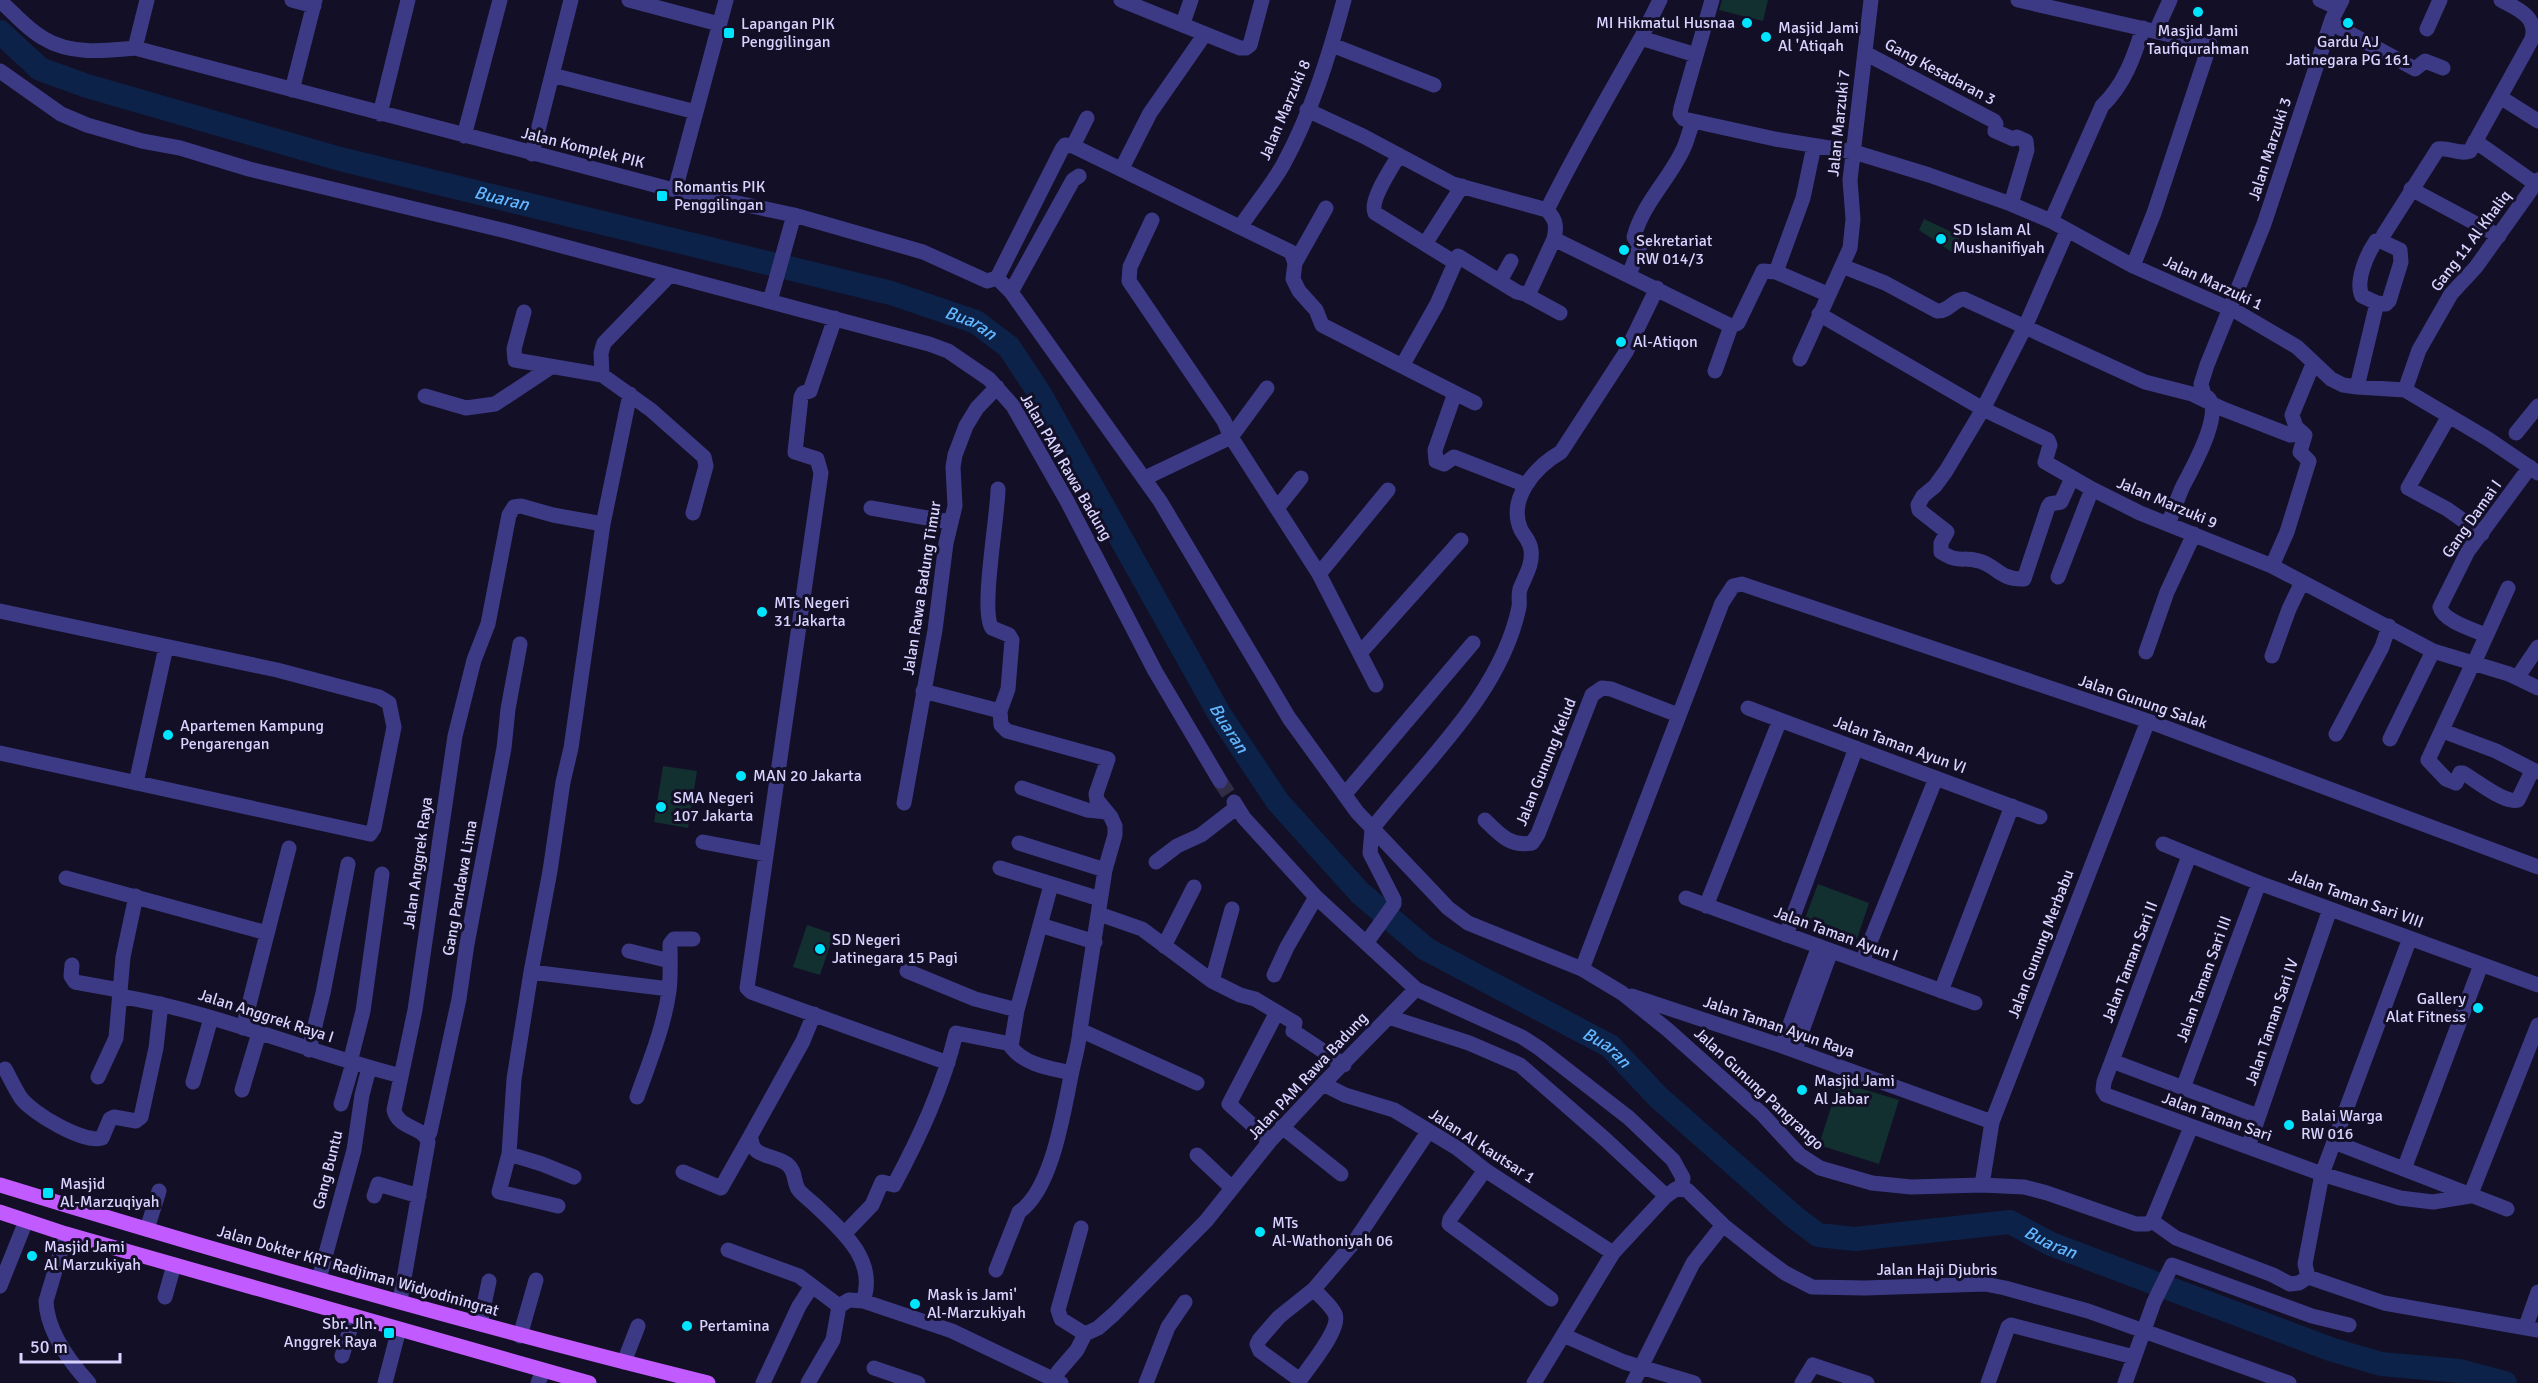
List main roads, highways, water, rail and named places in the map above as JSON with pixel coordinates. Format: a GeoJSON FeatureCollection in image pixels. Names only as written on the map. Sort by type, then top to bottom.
{"type":"FeatureCollection","features":[{"type":"Feature","properties":{"kind":"main road","name":"Jalan Dokter KRT Radjiman Widyodiningrat"},"geometry":{"type":"LineString","coordinates":[[0,1185],[319,1280],[520,1336],[708,1383]]}},
{"type":"Feature","properties":{"kind":"main road"},"geometry":{"type":"LineString","coordinates":[[0,1212],[66,1234],[399,1329],[540,1377],[588,1383]]}},
{"type":"Feature","properties":{"kind":"waterway","name":"Buaran"},"geometry":{"type":"LineString","coordinates":[[0,32],[40,69],[87,86],[340,159],[891,293],[976,322],[1009,347],[1040,394],[1220,715],[1278,802],[1360,893],[1426,949],[1610,1046],[1658,1097],[1793,1216],[1818,1235],[1855,1239],[2010,1222],[2051,1244],[2330,1349],[2381,1364],[2460,1371],[2505,1383]]}},
{"type":"Feature","properties":{"kind":"tunnel"},"geometry":{"type":"LineString","coordinates":[[1220,781],[1234,802]]}},
{"type":"Feature","properties":{"kind":"place","name":"Masjid Jami Taufiqurahman"},"geometry":{"type":"Point","coordinates":[2198,12]}},
{"type":"Feature","properties":{"kind":"place","name":"MI Hikmatul Husnaa"},"geometry":{"type":"Point","coordinates":[1747,23]}},
{"type":"Feature","properties":{"kind":"place","name":"Gardu AJ Jatinegara PG 161"},"geometry":{"type":"Point","coordinates":[2348,23]}},
{"type":"Feature","properties":{"kind":"place","name":"Lapangan PIK Penggilingan"},"geometry":{"type":"Point","coordinates":[729,33]}},
{"type":"Feature","properties":{"kind":"place","name":"Masjid Jami Al 'Atiqah"},"geometry":{"type":"Point","coordinates":[1766,37]}},
{"type":"Feature","properties":{"kind":"place","name":"Romantis PIK Penggilingan"},"geometry":{"type":"Point","coordinates":[662,196]}},
{"type":"Feature","properties":{"kind":"place","name":"SD Islam Al Mushanifiyah"},"geometry":{"type":"Point","coordinates":[1941,239]}},
{"type":"Feature","properties":{"kind":"place","name":"Sekretariat RW 014/3"},"geometry":{"type":"Point","coordinates":[1624,250]}},
{"type":"Feature","properties":{"kind":"place","name":"Al-Atiqon"},"geometry":{"type":"Point","coordinates":[1621,342]}},
{"type":"Feature","properties":{"kind":"place","name":"MTs Negeri 31 Jakarta"},"geometry":{"type":"Point","coordinates":[762,612]}},
{"type":"Feature","properties":{"kind":"place","name":"Apartemen Kampung Pengarengan"},"geometry":{"type":"Point","coordinates":[168,735]}},
{"type":"Feature","properties":{"kind":"place","name":"MAN 20 Jakarta"},"geometry":{"type":"Point","coordinates":[741,776]}},
{"type":"Feature","properties":{"kind":"place","name":"SMA Negeri 107 Jakarta"},"geometry":{"type":"Point","coordinates":[661,807]}},
{"type":"Feature","properties":{"kind":"place","name":"SD Negeri Jatinegara 15 Pagi"},"geometry":{"type":"Point","coordinates":[820,949]}},
{"type":"Feature","properties":{"kind":"place","name":"Gallery Alat Fitness"},"geometry":{"type":"Point","coordinates":[2478,1008]}},
{"type":"Feature","properties":{"kind":"place","name":"Masjid Jami Al Jabar"},"geometry":{"type":"Point","coordinates":[1802,1090]}},
{"type":"Feature","properties":{"kind":"place","name":"Balai Warga RW 016"},"geometry":{"type":"Point","coordinates":[2289,1125]}},
{"type":"Feature","properties":{"kind":"place","name":"Masjid Al-Marzuqiyah"},"geometry":{"type":"Point","coordinates":[48,1193]}},
{"type":"Feature","properties":{"kind":"place","name":"MTs Al-Wathoniyah 06"},"geometry":{"type":"Point","coordinates":[1260,1232]}},
{"type":"Feature","properties":{"kind":"place","name":"Masjid Jami Al Marzukiyah"},"geometry":{"type":"Point","coordinates":[32,1256]}},
{"type":"Feature","properties":{"kind":"place","name":"Mask is Jami' Al-Marzukiyah"},"geometry":{"type":"Point","coordinates":[915,1304]}},
{"type":"Feature","properties":{"kind":"place","name":"Pertamina"},"geometry":{"type":"Point","coordinates":[687,1326]}},
{"type":"Feature","properties":{"kind":"place","name":"Sbr. Jln. Anggrek Raya"},"geometry":{"type":"Point","coordinates":[389,1333]}}]}
